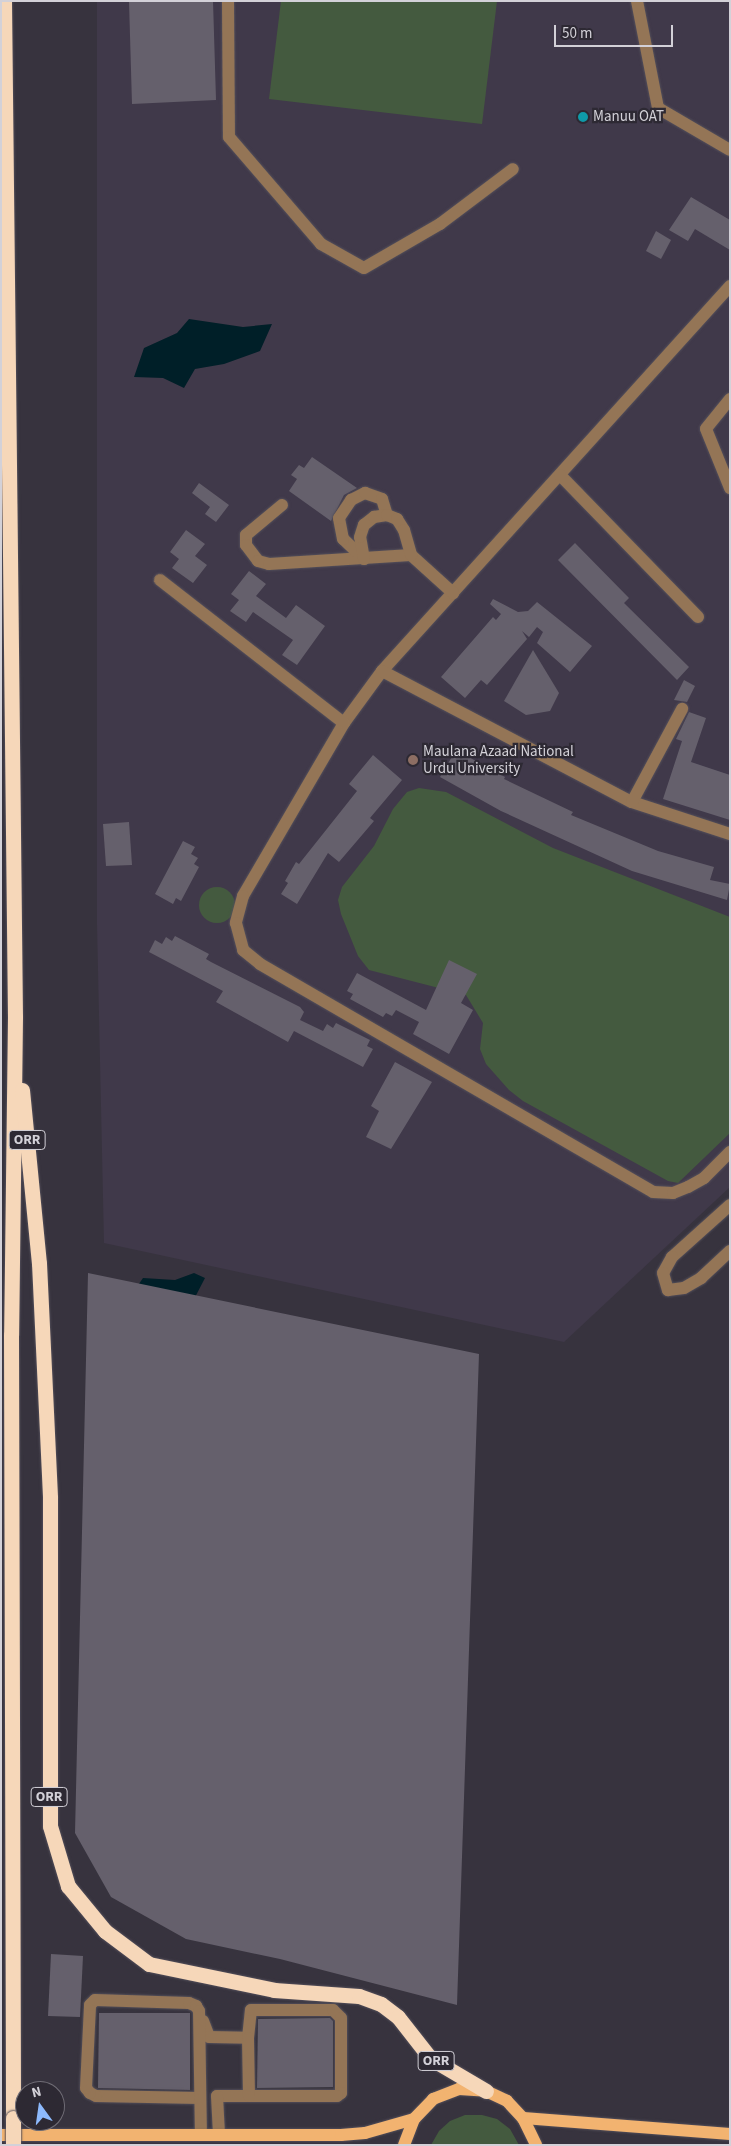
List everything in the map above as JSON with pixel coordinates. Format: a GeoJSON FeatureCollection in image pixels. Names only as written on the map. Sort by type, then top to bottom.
{"type":"FeatureCollection","features":[{"type":"Feature","properties":{"kind":"highway","name":"ORR"},"geometry":{"type":"LineString","coordinates":[[4,1],[15,1017],[11,1263],[13,2145]]}},
{"type":"Feature","properties":{"kind":"highway","name":"ORR"},"geometry":{"type":"LineString","coordinates":[[15,1017],[39,1263],[50,1498],[50,1826],[68,1886],[105,1931],[149,1964],[274,1990],[359,1996],[381,2004],[398,2017],[430,2058],[486,2091]]}},
{"type":"Feature","properties":{"kind":"main road"},"geometry":{"type":"LineString","coordinates":[[404,2145],[414,2119],[433,2099],[459,2089],[486,2091],[507,2101],[523,2118],[536,2145]]}},
{"type":"Feature","properties":{"kind":"main road"},"geometry":{"type":"LineString","coordinates":[[523,2118],[730,2134]]}},
{"type":"Feature","properties":{"kind":"main road"},"geometry":{"type":"LineString","coordinates":[[1,2135],[349,2134],[414,2119]]}},
{"type":"Feature","properties":{"kind":"street"},"geometry":{"type":"LineString","coordinates":[[228,1],[229,137],[321,244],[364,268],[440,224],[513,169]]}},
{"type":"Feature","properties":{"kind":"street"},"geometry":{"type":"LineString","coordinates":[[638,1],[658,108],[730,150]]}},
{"type":"Feature","properties":{"kind":"street"},"geometry":{"type":"LineString","coordinates":[[728,292],[382,671],[344,723],[243,896],[236,924],[243,950],[260,964],[653,1192],[673,1193],[688,1187],[704,1178],[730,1152]]}},
{"type":"Feature","properties":{"kind":"street"},"geometry":{"type":"LineString","coordinates":[[730,399],[706,430],[730,488]]}},
{"type":"Feature","properties":{"kind":"street"},"geometry":{"type":"LineString","coordinates":[[560,475],[698,617]]}},
{"type":"Feature","properties":{"kind":"street"},"geometry":{"type":"LineString","coordinates":[[364,559],[343,539],[339,518],[351,500],[365,493],[382,499],[387,515]]}},
{"type":"Feature","properties":{"kind":"street"},"geometry":{"type":"LineString","coordinates":[[282,505],[246,535],[246,545],[258,561],[269,564],[411,555]]}},
{"type":"Feature","properties":{"kind":"street"},"geometry":{"type":"LineString","coordinates":[[364,559],[360,538],[364,525],[374,517],[387,515],[397,519],[404,530],[411,555],[453,593]]}},
{"type":"Feature","properties":{"kind":"street"},"geometry":{"type":"LineString","coordinates":[[160,580],[344,723]]}},
{"type":"Feature","properties":{"kind":"street"},"geometry":{"type":"LineString","coordinates":[[382,671],[632,802],[730,834]]}},
{"type":"Feature","properties":{"kind":"street"},"geometry":{"type":"LineString","coordinates":[[632,802],[682,709]]}},
{"type":"Feature","properties":{"kind":"street"},"geometry":{"type":"LineString","coordinates":[[730,1205],[672,1257],[663,1273],[668,1290],[684,1288],[700,1278],[730,1251]]}},
{"type":"Feature","properties":{"kind":"street"},"geometry":{"type":"LineString","coordinates":[[200,2098],[96,2096],[86,2088],[88,2011],[95,2000],[189,2003],[199,2011],[209,2037],[248,2038]]}},
{"type":"Feature","properties":{"kind":"street"},"geometry":{"type":"LineString","coordinates":[[219,2135],[217,2096],[249,2096],[338,2096],[341,2093],[341,2018],[333,2010],[251,2010],[248,2038],[249,2096]]}},
{"type":"Feature","properties":{"kind":"street"},"geometry":{"type":"LineString","coordinates":[[199,2011],[201,2135]]}},
{"type":"Feature","properties":{"kind":"shaded area","name":"Maulana Azaad National Urdu University"},"geometry":{"type":"Polygon","coordinates":[[[97,1],[730,1],[730,1187],[564,1342],[104,1243],[97,924],[97,1]]]}},
{"type":"Feature","properties":{"kind":"green space"},"geometry":{"type":"Polygon","coordinates":[[[281,1],[497,1],[482,124],[269,99],[281,1]]]}},
{"type":"Feature","properties":{"kind":"green space"},"geometry":{"type":"Polygon","coordinates":[[[419,788],[446,792],[553,848],[730,917],[730,1133],[678,1183],[668,1181],[523,1101],[509,1090],[486,1064],[480,1049],[483,1023],[466,995],[369,970],[358,956],[341,914],[338,900],[342,887],[374,846],[393,809],[407,792],[419,788]]]}},
{"type":"Feature","properties":{"kind":"green space"},"geometry":{"type":"Polygon","coordinates":[[[217,887],[224,888],[230,892],[234,898],[234,912],[230,918],[224,922],[217,923],[210,922],[204,918],[200,912],[199,905],[200,898],[204,892],[210,888],[217,887]]]}},
{"type":"Feature","properties":{"kind":"green space"},"geometry":{"type":"Polygon","coordinates":[[[465,2115],[482,2115],[497,2119],[510,2129],[519,2145],[431,2145],[439,2131],[450,2121],[465,2115]]]}},
{"type":"Feature","properties":{"kind":"water"},"geometry":{"type":"Polygon","coordinates":[[[189,319],[243,327],[272,324],[260,351],[224,364],[195,369],[184,388],[163,378],[134,377],[144,348],[177,333],[189,319]]]}},
{"type":"Feature","properties":{"kind":"water"},"geometry":{"type":"Polygon","coordinates":[[[194,1273],[205,1278],[191,1305],[132,1294],[143,1278],[175,1280],[194,1273]]]}},
{"type":"Feature","properties":{"kind":"building"},"geometry":{"type":"Polygon","coordinates":[[[129,1],[213,1],[216,100],[132,104],[129,1]]]}},
{"type":"Feature","properties":{"kind":"building"},"geometry":{"type":"Polygon","coordinates":[[[691,197],[730,220],[730,250],[695,229],[688,241],[669,230],[691,197]]]}},
{"type":"Feature","properties":{"kind":"building"},"geometry":{"type":"Polygon","coordinates":[[[656,231],[671,240],[661,259],[646,251],[656,231]]]}},
{"type":"Feature","properties":{"kind":"building"},"geometry":{"type":"Polygon","coordinates":[[[312,457],[357,488],[344,495],[331,521],[289,491],[297,479],[291,475],[299,465],[304,468],[312,457]]]}},
{"type":"Feature","properties":{"kind":"building"},"geometry":{"type":"Polygon","coordinates":[[[199,483],[229,505],[216,522],[205,514],[210,507],[192,493],[199,483]]]}},
{"type":"Feature","properties":{"kind":"building"},"geometry":{"type":"Polygon","coordinates":[[[186,530],[205,544],[195,556],[207,565],[193,583],[172,568],[179,559],[170,552],[186,530]]]}},
{"type":"Feature","properties":{"kind":"building"},"geometry":{"type":"Polygon","coordinates":[[[575,543],[629,598],[624,603],[689,667],[677,680],[558,560],[575,543]]]}},
{"type":"Feature","properties":{"kind":"building"},"geometry":{"type":"Polygon","coordinates":[[[249,571],[266,584],[256,596],[286,618],[296,605],[325,626],[297,665],[282,655],[293,640],[253,612],[246,622],[230,611],[239,600],[231,594],[249,571]]]}},
{"type":"Feature","properties":{"kind":"building"},"geometry":{"type":"Polygon","coordinates":[[[493,599],[518,612],[528,611],[537,602],[592,646],[570,672],[537,643],[543,632],[537,627],[529,637],[522,631],[527,639],[487,685],[481,680],[465,698],[441,677],[493,617],[496,620],[501,614],[490,604],[493,599]]]}},
{"type":"Feature","properties":{"kind":"building"},"geometry":{"type":"Polygon","coordinates":[[[533,650],[559,693],[550,711],[526,715],[504,701],[533,650]]]}},
{"type":"Feature","properties":{"kind":"building"},"geometry":{"type":"Polygon","coordinates":[[[684,680],[695,686],[687,702],[674,700],[684,680]]]}},
{"type":"Feature","properties":{"kind":"building"},"geometry":{"type":"Polygon","coordinates":[[[689,712],[706,718],[691,762],[730,775],[730,820],[663,799],[682,741],[676,739],[689,712]]]}},
{"type":"Feature","properties":{"kind":"building"},"geometry":{"type":"Polygon","coordinates":[[[456,750],[505,777],[504,779],[573,812],[571,815],[658,851],[714,867],[710,880],[730,884],[727,900],[632,871],[501,811],[440,777],[456,750]]]}},
{"type":"Feature","properties":{"kind":"building"},"geometry":{"type":"Polygon","coordinates":[[[373,755],[402,780],[370,818],[374,821],[339,862],[328,853],[297,904],[281,894],[288,883],[285,881],[296,862],[299,864],[357,791],[349,784],[373,755]]]}},
{"type":"Feature","properties":{"kind":"building"},"geometry":{"type":"Polygon","coordinates":[[[129,822],[132,865],[106,866],[103,824],[129,822]]]}},
{"type":"Feature","properties":{"kind":"building"},"geometry":{"type":"Polygon","coordinates":[[[183,841],[195,847],[191,854],[198,858],[194,864],[199,867],[181,901],[176,898],[173,904],[155,894],[183,841]]]}},
{"type":"Feature","properties":{"kind":"building"},"geometry":{"type":"Polygon","coordinates":[[[175,936],[209,954],[206,959],[211,962],[300,1007],[304,1012],[300,1020],[323,1031],[327,1024],[333,1028],[336,1023],[370,1040],[367,1046],[373,1049],[363,1067],[294,1031],[288,1042],[216,1002],[223,991],[149,952],[155,940],[162,944],[166,937],[172,941],[175,936]]]}},
{"type":"Feature","properties":{"kind":"building"},"geometry":{"type":"Polygon","coordinates":[[[449,960],[477,974],[461,1003],[473,1010],[449,1054],[413,1034],[419,1022],[396,1010],[392,1016],[386,1013],[383,1017],[350,999],[353,994],[347,991],[357,973],[426,1010],[449,960]]]}},
{"type":"Feature","properties":{"kind":"building"},"geometry":{"type":"Polygon","coordinates":[[[395,1062],[432,1082],[391,1149],[366,1137],[379,1111],[371,1106],[395,1062]]]}},
{"type":"Feature","properties":{"kind":"building"},"geometry":{"type":"Polygon","coordinates":[[[88,1273],[479,1354],[457,2005],[280,1959],[186,1939],[111,1897],[75,1833],[88,1273]]]}},
{"type":"Feature","properties":{"kind":"building"},"geometry":{"type":"Polygon","coordinates":[[[51,1954],[83,1956],[80,2017],[48,2016],[51,1954]]]}},
{"type":"Feature","properties":{"kind":"building"},"geometry":{"type":"Polygon","coordinates":[[[99,2013],[190,2013],[190,2090],[98,2088],[99,2013]]]}},
{"type":"Feature","properties":{"kind":"building"},"geometry":{"type":"Polygon","coordinates":[[[330,2018],[333,2021],[333,2087],[257,2088],[258,2019],[330,2018]]]}},
{"type":"Feature","properties":{"kind":"place","name":"Manuu OAT"},"geometry":{"type":"Point","coordinates":[583,117]}},
{"type":"Feature","properties":{"kind":"place","name":"Maulana Azaad National Urdu University"},"geometry":{"type":"Point","coordinates":[413,760]}}]}
